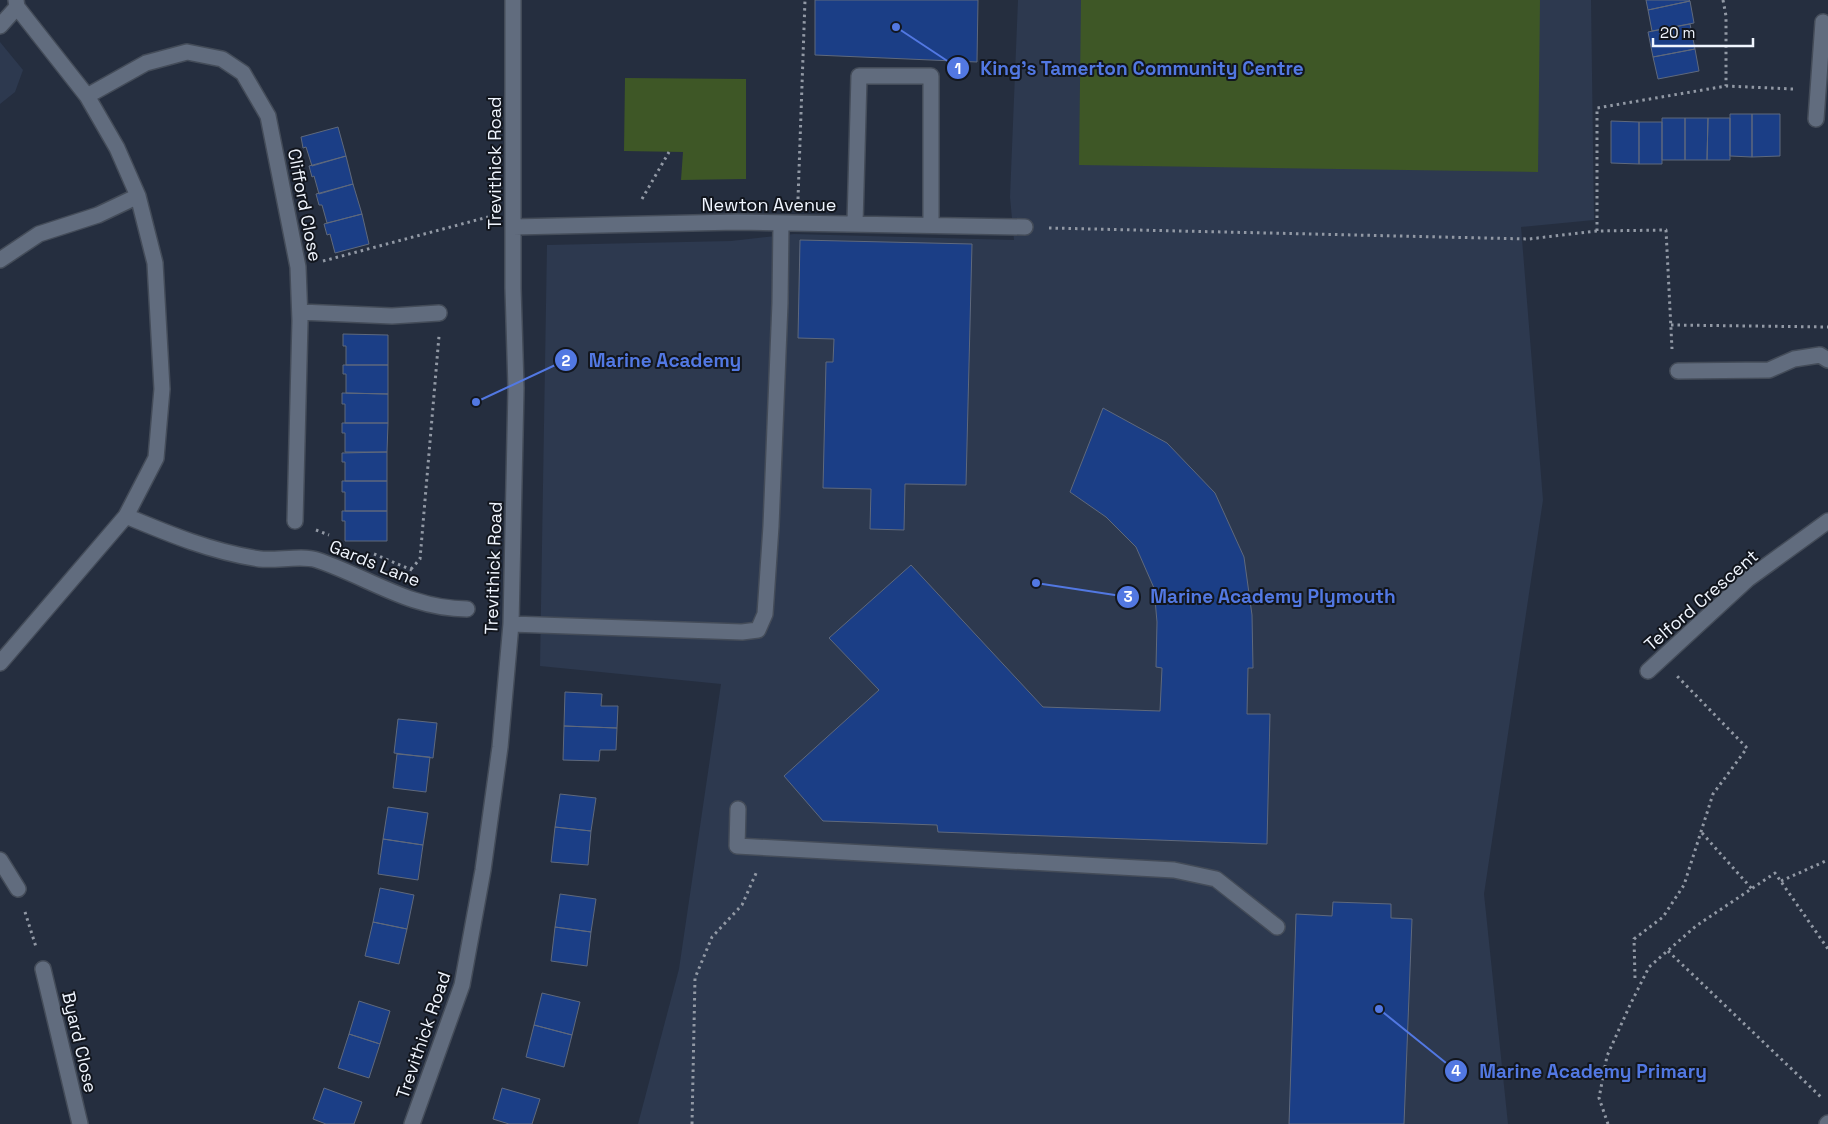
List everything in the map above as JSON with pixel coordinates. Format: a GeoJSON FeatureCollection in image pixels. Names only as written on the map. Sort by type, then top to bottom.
{"type":"FeatureCollection","features":[{"type":"Feature","properties":{"kind":"street","name":"Trevithick Road"},"geometry":{"type":"LineString","coordinates":[[412,1124],[462,985],[483,870],[500,747],[511,624],[516,388],[512,0]]}},
{"type":"Feature","properties":{"kind":"street"},"geometry":{"type":"LineString","coordinates":[[0,26],[16,4],[87,96],[117,148],[138,196],[155,263],[162,389],[156,458],[126,516],[0,663]]}},
{"type":"Feature","properties":{"kind":"street"},"geometry":{"type":"LineString","coordinates":[[1816,119],[1818,90],[1824,70],[1823,22]]}},
{"type":"Feature","properties":{"kind":"street","name":"Clifford Close"},"geometry":{"type":"LineString","coordinates":[[87,96],[146,63],[187,52],[222,59],[243,73],[268,116],[298,267],[300,312],[295,521]]}},
{"type":"Feature","properties":{"kind":"street"},"geometry":{"type":"LineString","coordinates":[[855,223],[859,76],[932,76],[931,225]]}},
{"type":"Feature","properties":{"kind":"street"},"geometry":{"type":"LineString","coordinates":[[0,260],[39,234],[98,215],[138,196]]}},
{"type":"Feature","properties":{"kind":"street","name":"Newton Avenue"},"geometry":{"type":"LineString","coordinates":[[513,227],[737,222],[1025,228]]}},
{"type":"Feature","properties":{"kind":"street"},"geometry":{"type":"LineString","coordinates":[[511,624],[742,632],[758,630],[765,614],[771,526],[780,303],[781,223]]}},
{"type":"Feature","properties":{"kind":"street"},"geometry":{"type":"LineString","coordinates":[[300,312],[392,316],[439,313]]}},
{"type":"Feature","properties":{"kind":"street"},"geometry":{"type":"LineString","coordinates":[[1678,371],[1769,370],[1794,359],[1820,355],[1828,360]]}},
{"type":"Feature","properties":{"kind":"street","name":"Gards Lane"},"geometry":{"type":"LineString","coordinates":[[126,516],[174,537],[218,551],[261,559],[314,559],[400,597],[450,609],[468,609]]}},
{"type":"Feature","properties":{"kind":"street","name":"Telford Crescent"},"geometry":{"type":"LineString","coordinates":[[1648,671],[1748,579],[1828,522]]}},
{"type":"Feature","properties":{"kind":"street"},"geometry":{"type":"LineString","coordinates":[[738,809],[737,846],[1174,870],[1216,879],[1276,927]]}},
{"type":"Feature","properties":{"kind":"street"},"geometry":{"type":"LineString","coordinates":[[0,860],[18,889]]}},
{"type":"Feature","properties":{"kind":"street","name":"Byard Close"},"geometry":{"type":"LineString","coordinates":[[43,969],[80,1124]]}},
{"type":"Feature","properties":{"kind":"path"},"geometry":{"type":"LineString","coordinates":[[797,223],[805,0]]}},
{"type":"Feature","properties":{"kind":"path"},"geometry":{"type":"LineString","coordinates":[[1723,0],[1726,16],[1726,86]]}},
{"type":"Feature","properties":{"kind":"path"},"geometry":{"type":"LineString","coordinates":[[1597,231],[1598,108],[1726,86],[1818,90]]}},
{"type":"Feature","properties":{"kind":"path"},"geometry":{"type":"LineString","coordinates":[[628,225],[669,152]]}},
{"type":"Feature","properties":{"kind":"path"},"geometry":{"type":"LineString","coordinates":[[298,267],[513,210]]}},
{"type":"Feature","properties":{"kind":"path"},"geometry":{"type":"LineString","coordinates":[[1025,228],[1529,239],[1597,231],[1666,230],[1672,357],[1678,371]]}},
{"type":"Feature","properties":{"kind":"path"},"geometry":{"type":"LineString","coordinates":[[412,569],[420,560],[439,335],[439,313]]}},
{"type":"Feature","properties":{"kind":"path"},"geometry":{"type":"LineString","coordinates":[[1671,325],[1828,327]]}},
{"type":"Feature","properties":{"kind":"path"},"geometry":{"type":"LineString","coordinates":[[1635,978],[1634,939],[1663,917],[1684,885],[1713,794],[1747,748],[1661,659]]}},
{"type":"Feature","properties":{"kind":"path"},"geometry":{"type":"LineString","coordinates":[[1702,833],[1752,889]]}},
{"type":"Feature","properties":{"kind":"path"},"geometry":{"type":"LineString","coordinates":[[692,1124],[695,978],[712,938],[742,905],[756,875],[759,847]]}},
{"type":"Feature","properties":{"kind":"path"},"geometry":{"type":"LineString","coordinates":[[1781,882],[1828,860]]}},
{"type":"Feature","properties":{"kind":"path"},"geometry":{"type":"LineString","coordinates":[[1608,1124],[1598,1098],[1607,1056],[1630,1004],[1649,967],[1696,926],[1775,873],[1828,949]]}},
{"type":"Feature","properties":{"kind":"path"},"geometry":{"type":"LineString","coordinates":[[18,889],[43,969]]}},
{"type":"Feature","properties":{"kind":"path"},"geometry":{"type":"LineString","coordinates":[[1668,951],[1828,1103]]}},
{"type":"Feature","properties":{"kind":"shaded area"},"geometry":{"type":"Polygon","coordinates":[[[1018,0],[1591,0],[1594,220],[1521,227],[1543,500],[1484,894],[1508,1124],[638,1124],[679,969],[721,684],[540,666],[547,245],[731,241],[794,234],[1014,240],[1010,197],[1018,0]]]}},
{"type":"Feature","properties":{"kind":"shaded area"},"geometry":{"type":"Polygon","coordinates":[[[0,42],[23,70],[15,92],[0,104],[0,42]]]}},
{"type":"Feature","properties":{"kind":"green space"},"geometry":{"type":"Polygon","coordinates":[[[1081,0],[1540,0],[1538,172],[1079,165],[1081,0]]]}},
{"type":"Feature","properties":{"kind":"green space"},"geometry":{"type":"Polygon","coordinates":[[[625,78],[746,79],[746,179],[681,180],[683,152],[624,151],[625,78]]]}},
{"type":"Feature","properties":{"kind":"building"},"geometry":{"type":"Polygon","coordinates":[[[815,0],[978,0],[977,62],[815,55],[815,0]]]}},
{"type":"Feature","properties":{"kind":"building"},"geometry":{"type":"Polygon","coordinates":[[[1646,0],[1689,0],[1690,1],[1648,10],[1646,0]]]}},
{"type":"Feature","properties":{"kind":"building"},"geometry":{"type":"Polygon","coordinates":[[[1690,1],[1694,23],[1652,31],[1648,10],[1690,1]]]}},
{"type":"Feature","properties":{"kind":"building"},"geometry":{"type":"Polygon","coordinates":[[[1690,24],[1695,49],[1653,57],[1648,32],[1690,24]]]}},
{"type":"Feature","properties":{"kind":"building"},"geometry":{"type":"Polygon","coordinates":[[[1695,49],[1699,71],[1658,79],[1653,57],[1695,49]]]}},
{"type":"Feature","properties":{"kind":"building"},"geometry":{"type":"Polygon","coordinates":[[[1730,114],[1752,114],[1752,157],[1730,156],[1730,114]]]}},
{"type":"Feature","properties":{"kind":"building"},"geometry":{"type":"Polygon","coordinates":[[[1752,114],[1780,114],[1780,156],[1752,157],[1752,114]]]}},
{"type":"Feature","properties":{"kind":"building"},"geometry":{"type":"Polygon","coordinates":[[[1662,118],[1685,118],[1685,160],[1662,160],[1662,118]]]}},
{"type":"Feature","properties":{"kind":"building"},"geometry":{"type":"Polygon","coordinates":[[[1685,118],[1708,118],[1707,160],[1685,160],[1685,118]]]}},
{"type":"Feature","properties":{"kind":"building"},"geometry":{"type":"Polygon","coordinates":[[[1708,118],[1730,118],[1730,160],[1707,160],[1708,118]]]}},
{"type":"Feature","properties":{"kind":"building"},"geometry":{"type":"Polygon","coordinates":[[[1611,121],[1639,122],[1639,164],[1611,163],[1611,121]]]}},
{"type":"Feature","properties":{"kind":"building"},"geometry":{"type":"Polygon","coordinates":[[[1639,122],[1662,122],[1662,164],[1639,164],[1639,122]]]}},
{"type":"Feature","properties":{"kind":"building"},"geometry":{"type":"Polygon","coordinates":[[[338,127],[346,156],[312,166],[306,147],[303,148],[301,137],[338,127]]]}},
{"type":"Feature","properties":{"kind":"building"},"geometry":{"type":"Polygon","coordinates":[[[346,156],[353,184],[319,194],[309,166],[346,156]]]}},
{"type":"Feature","properties":{"kind":"building"},"geometry":{"type":"Polygon","coordinates":[[[353,184],[362,214],[327,223],[322,205],[319,205],[316,194],[353,184]]]}},
{"type":"Feature","properties":{"kind":"building"},"geometry":{"type":"Polygon","coordinates":[[[362,214],[369,244],[335,253],[330,234],[327,235],[324,224],[362,214]]]}},
{"type":"Feature","properties":{"kind":"building"},"geometry":{"type":"Polygon","coordinates":[[[800,240],[972,244],[966,485],[905,484],[904,530],[870,529],[871,489],[823,488],[826,362],[833,362],[834,339],[798,338],[800,240]]]}},
{"type":"Feature","properties":{"kind":"building"},"geometry":{"type":"Polygon","coordinates":[[[343,334],[388,335],[388,365],[346,365],[346,346],[343,346],[343,334]]]}},
{"type":"Feature","properties":{"kind":"building"},"geometry":{"type":"Polygon","coordinates":[[[343,365],[388,365],[388,394],[346,393],[346,374],[343,374],[343,365]]]}},
{"type":"Feature","properties":{"kind":"building"},"geometry":{"type":"Polygon","coordinates":[[[342,393],[388,394],[388,423],[345,423],[345,404],[342,404],[342,393]]]}},
{"type":"Feature","properties":{"kind":"building"},"geometry":{"type":"Polygon","coordinates":[[[1103,408],[1167,443],[1215,493],[1244,557],[1252,615],[1253,668],[1248,668],[1247,714],[1270,714],[1267,844],[938,832],[937,825],[823,821],[784,776],[879,690],[829,638],[911,565],[1043,707],[1160,711],[1162,668],[1156,667],[1157,622],[1154,588],[1136,547],[1106,517],[1070,492],[1103,408]]]}},
{"type":"Feature","properties":{"kind":"building"},"geometry":{"type":"Polygon","coordinates":[[[342,423],[388,423],[387,452],[345,452],[345,433],[342,433],[342,423]]]}},
{"type":"Feature","properties":{"kind":"building"},"geometry":{"type":"Polygon","coordinates":[[[387,452],[387,481],[345,481],[345,462],[342,462],[342,453],[387,452]]]}},
{"type":"Feature","properties":{"kind":"building"},"geometry":{"type":"Polygon","coordinates":[[[342,481],[387,481],[387,511],[345,511],[345,492],[342,492],[342,481]]]}},
{"type":"Feature","properties":{"kind":"building"},"geometry":{"type":"Polygon","coordinates":[[[342,511],[387,511],[387,541],[345,541],[345,521],[342,521],[342,511]]]}},
{"type":"Feature","properties":{"kind":"building"},"geometry":{"type":"Polygon","coordinates":[[[565,692],[602,694],[601,706],[618,706],[617,728],[564,726],[565,692]]]}},
{"type":"Feature","properties":{"kind":"building"},"geometry":{"type":"Polygon","coordinates":[[[398,719],[437,723],[433,758],[394,753],[398,719]]]}},
{"type":"Feature","properties":{"kind":"building"},"geometry":{"type":"Polygon","coordinates":[[[564,726],[617,728],[616,750],[600,750],[599,761],[563,760],[564,726]]]}},
{"type":"Feature","properties":{"kind":"building"},"geometry":{"type":"Polygon","coordinates":[[[397,754],[430,757],[426,792],[393,788],[397,754]]]}},
{"type":"Feature","properties":{"kind":"building"},"geometry":{"type":"Polygon","coordinates":[[[560,794],[596,798],[591,831],[555,827],[560,794]]]}},
{"type":"Feature","properties":{"kind":"building"},"geometry":{"type":"Polygon","coordinates":[[[388,807],[428,813],[423,845],[383,839],[388,807]]]}},
{"type":"Feature","properties":{"kind":"building"},"geometry":{"type":"Polygon","coordinates":[[[555,827],[591,831],[588,865],[551,862],[555,827]]]}},
{"type":"Feature","properties":{"kind":"building"},"geometry":{"type":"Polygon","coordinates":[[[383,839],[423,845],[418,880],[378,874],[383,839]]]}},
{"type":"Feature","properties":{"kind":"building"},"geometry":{"type":"Polygon","coordinates":[[[380,888],[414,895],[407,929],[373,922],[380,888]]]}},
{"type":"Feature","properties":{"kind":"building"},"geometry":{"type":"Polygon","coordinates":[[[560,894],[596,899],[591,932],[555,927],[560,894]]]}},
{"type":"Feature","properties":{"kind":"building"},"geometry":{"type":"Polygon","coordinates":[[[1333,902],[1391,904],[1391,918],[1412,919],[1404,1124],[1289,1124],[1296,914],[1332,916],[1333,902]]]}},
{"type":"Feature","properties":{"kind":"building"},"geometry":{"type":"Polygon","coordinates":[[[373,922],[407,929],[399,964],[365,956],[373,922]]]}},
{"type":"Feature","properties":{"kind":"building"},"geometry":{"type":"Polygon","coordinates":[[[555,927],[591,932],[587,966],[551,961],[555,927]]]}},
{"type":"Feature","properties":{"kind":"building"},"geometry":{"type":"Polygon","coordinates":[[[542,993],[580,1002],[572,1035],[534,1025],[542,993]]]}},
{"type":"Feature","properties":{"kind":"building"},"geometry":{"type":"Polygon","coordinates":[[[359,1001],[390,1011],[380,1044],[349,1034],[359,1001]]]}},
{"type":"Feature","properties":{"kind":"building"},"geometry":{"type":"Polygon","coordinates":[[[534,1025],[572,1035],[564,1067],[526,1057],[534,1025]]]}},
{"type":"Feature","properties":{"kind":"building"},"geometry":{"type":"Polygon","coordinates":[[[349,1034],[380,1044],[369,1078],[338,1068],[349,1034]]]}},
{"type":"Feature","properties":{"kind":"building"},"geometry":{"type":"Polygon","coordinates":[[[324,1088],[362,1102],[354,1124],[326,1124],[313,1119],[324,1088]]]}},
{"type":"Feature","properties":{"kind":"building"},"geometry":{"type":"Polygon","coordinates":[[[502,1088],[540,1099],[532,1124],[509,1124],[493,1119],[502,1088]]]}},
{"type":"Feature","properties":{"kind":"place","name":"King's Tamerton Community Centre"},"geometry":{"type":"Point","coordinates":[896,27]}},
{"type":"Feature","properties":{"kind":"place","name":"Marine Academy"},"geometry":{"type":"Point","coordinates":[476,402]}},
{"type":"Feature","properties":{"kind":"place","name":"Marine Academy Plymouth"},"geometry":{"type":"Point","coordinates":[1036,583]}},
{"type":"Feature","properties":{"kind":"place","name":"Marine Academy Primary"},"geometry":{"type":"Point","coordinates":[1379,1009]}}]}
